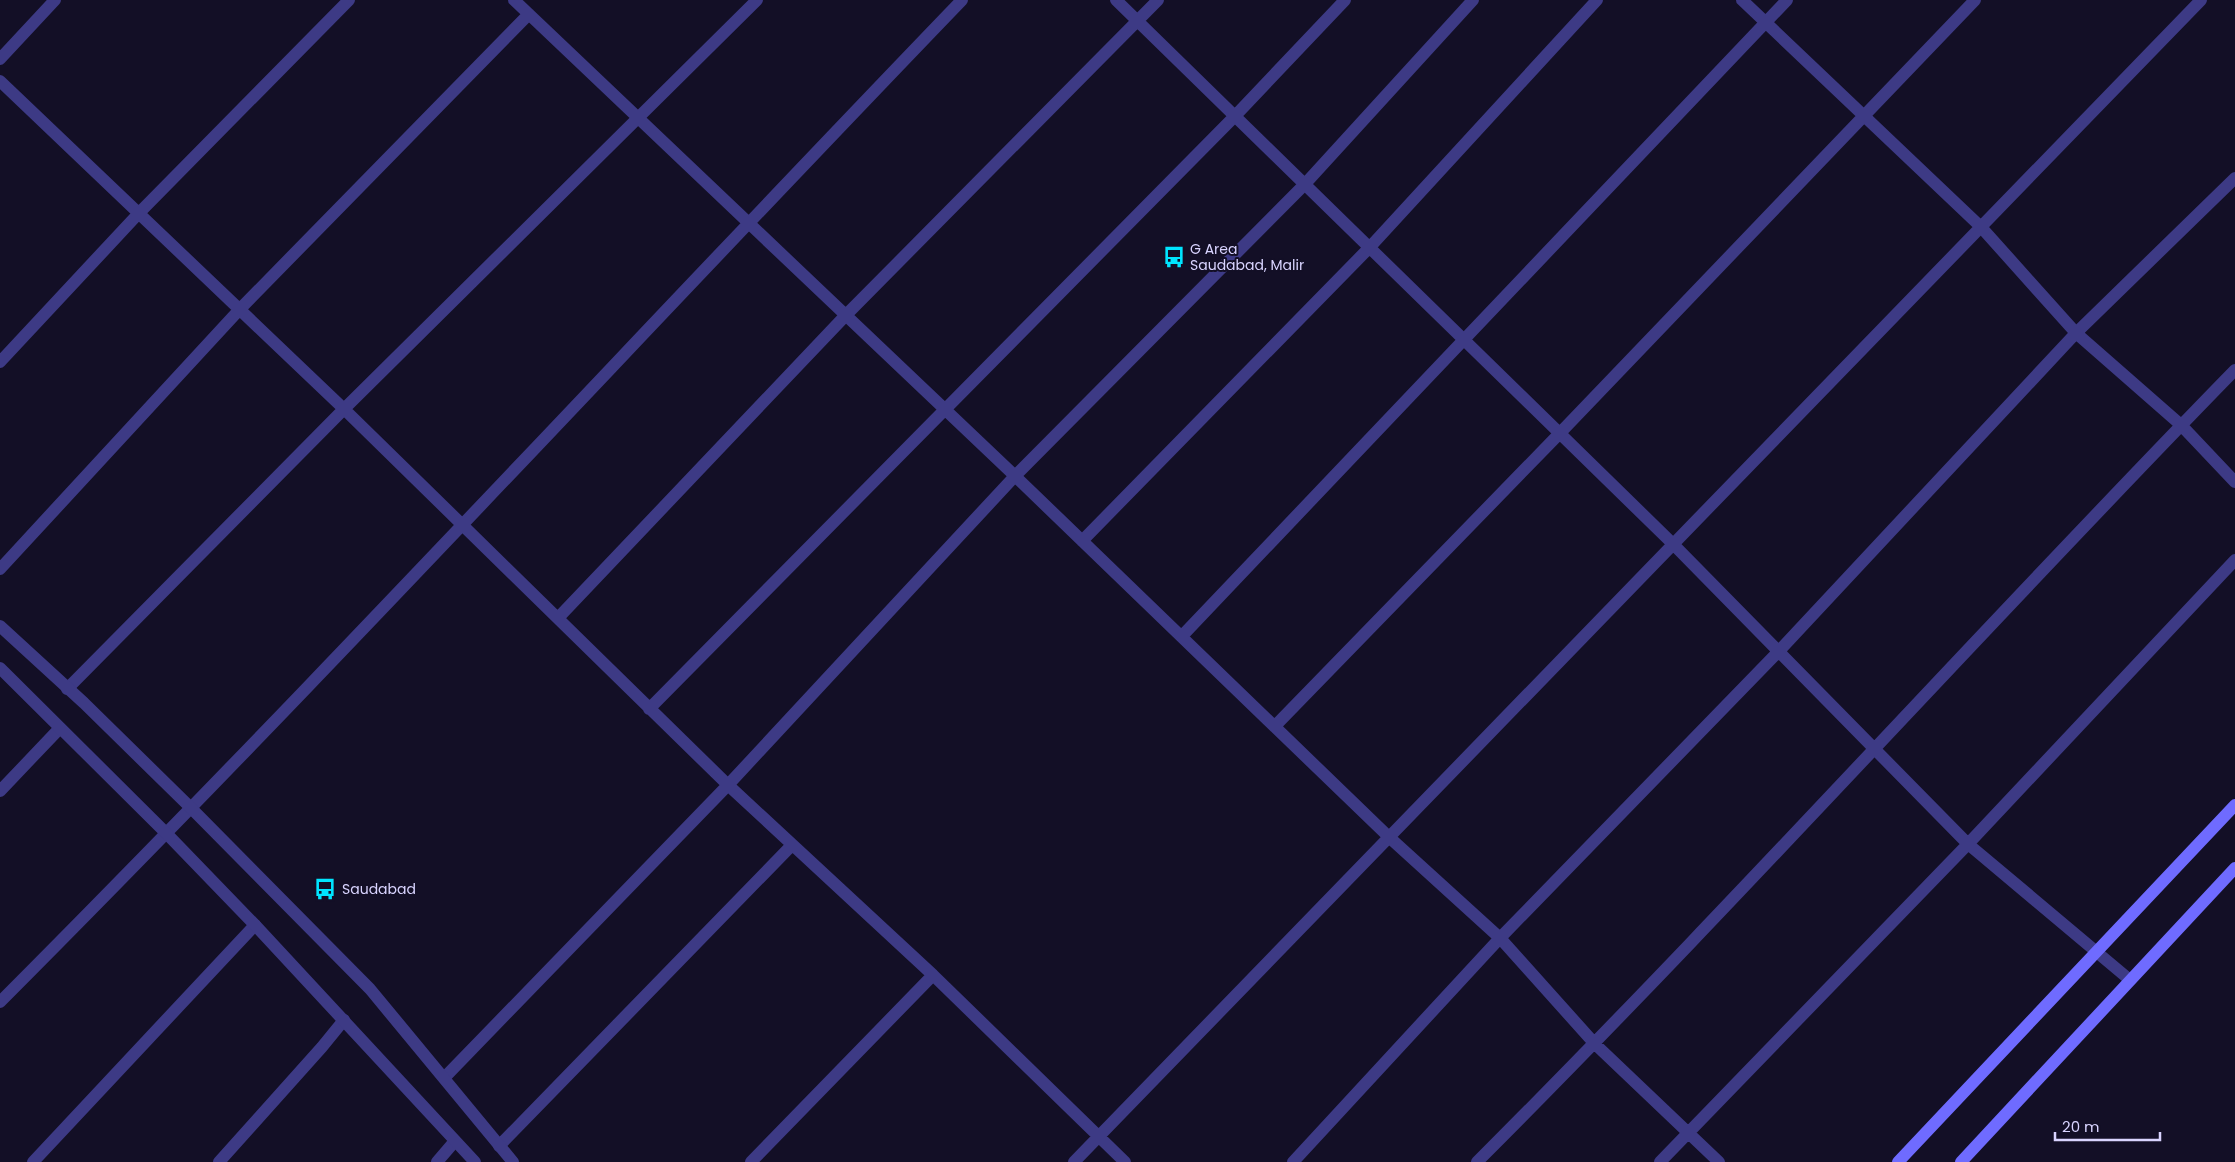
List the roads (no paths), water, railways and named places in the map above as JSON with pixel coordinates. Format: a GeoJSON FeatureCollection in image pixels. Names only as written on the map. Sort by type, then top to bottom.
{"type":"FeatureCollection","features":[{"type":"Feature","properties":{"kind":"main road"},"geometry":{"type":"LineString","coordinates":[[1898,1162],[2235,805]]}},
{"type":"Feature","properties":{"kind":"main road"},"geometry":{"type":"LineString","coordinates":[[1961,1162],[2235,868]]}},
{"type":"Feature","properties":{"kind":"street"},"geometry":{"type":"LineString","coordinates":[[0,59],[55,0]]}},
{"type":"Feature","properties":{"kind":"street"},"geometry":{"type":"LineString","coordinates":[[0,362],[139,213],[349,0]]}},
{"type":"Feature","properties":{"kind":"street"},"geometry":{"type":"LineString","coordinates":[[514,0],[1015,476],[1390,838],[1500,938],[1595,1044],[1719,1162]]}},
{"type":"Feature","properties":{"kind":"street"},"geometry":{"type":"LineString","coordinates":[[67,689],[344,409],[757,0]]}},
{"type":"Feature","properties":{"kind":"street"},"geometry":{"type":"LineString","coordinates":[[0,1002],[192,808],[748,222],[962,0]]}},
{"type":"Feature","properties":{"kind":"street"},"geometry":{"type":"LineString","coordinates":[[1116,0],[1672,543],[1968,844],[2097,950],[2130,980]]}},
{"type":"Feature","properties":{"kind":"street"},"geometry":{"type":"LineString","coordinates":[[558,618],[846,315],[1158,0]]}},
{"type":"Feature","properties":{"kind":"street"},"geometry":{"type":"LineString","coordinates":[[649,709],[1235,116],[1345,0]]}},
{"type":"Feature","properties":{"kind":"street"},"geometry":{"type":"LineString","coordinates":[[444,1077],[728,786],[1015,476],[1305,184],[1473,0]]}},
{"type":"Feature","properties":{"kind":"street"},"geometry":{"type":"LineString","coordinates":[[1082,541],[1370,247],[1597,0]]}},
{"type":"Feature","properties":{"kind":"street"},"geometry":{"type":"LineString","coordinates":[[1742,0],[1981,227],[2076,333],[2181,425],[2235,482]]}},
{"type":"Feature","properties":{"kind":"street"},"geometry":{"type":"LineString","coordinates":[[1182,636],[1787,0]]}},
{"type":"Feature","properties":{"kind":"street"},"geometry":{"type":"LineString","coordinates":[[1275,726],[1560,433],[1975,0]]}},
{"type":"Feature","properties":{"kind":"street"},"geometry":{"type":"LineString","coordinates":[[1074,1162],[2200,0]]}},
{"type":"Feature","properties":{"kind":"street"},"geometry":{"type":"LineString","coordinates":[[0,569],[240,309],[529,14]]}},
{"type":"Feature","properties":{"kind":"street"},"geometry":{"type":"LineString","coordinates":[[0,81],[344,409],[728,786],[933,974],[1125,1162]]}},
{"type":"Feature","properties":{"kind":"street"},"geometry":{"type":"LineString","coordinates":[[1293,1162],[1500,938],[1779,651],[2076,333],[2235,178]]}},
{"type":"Feature","properties":{"kind":"street"},"geometry":{"type":"LineString","coordinates":[[1477,1162],[1595,1044],[1873,748],[2235,370]]}},
{"type":"Feature","properties":{"kind":"street"},"geometry":{"type":"LineString","coordinates":[[1660,1162],[1968,844],[2235,560]]}},
{"type":"Feature","properties":{"kind":"street"},"geometry":{"type":"LineString","coordinates":[[0,626],[192,808],[370,988],[513,1162]]}},
{"type":"Feature","properties":{"kind":"street"},"geometry":{"type":"LineString","coordinates":[[0,668],[167,834],[255,925],[475,1162]]}},
{"type":"Feature","properties":{"kind":"street"},"geometry":{"type":"LineString","coordinates":[[0,791],[60,728]]}},
{"type":"Feature","properties":{"kind":"street"},"geometry":{"type":"LineString","coordinates":[[499,1146],[792,845]]}},
{"type":"Feature","properties":{"kind":"street"},"geometry":{"type":"LineString","coordinates":[[33,1162],[255,925]]}},
{"type":"Feature","properties":{"kind":"street"},"geometry":{"type":"LineString","coordinates":[[751,1162],[933,974]]}},
{"type":"Feature","properties":{"kind":"street"},"geometry":{"type":"LineString","coordinates":[[218,1162],[344,1020]]}},
{"type":"Feature","properties":{"kind":"street"},"geometry":{"type":"LineString","coordinates":[[436,1162],[455,1141]]}},
{"type":"Feature","properties":{"kind":"place","name":"G Area Saudabad, Malir"},"geometry":{"type":"Point","coordinates":[1174,257]}},
{"type":"Feature","properties":{"kind":"place","name":"Saudabad"},"geometry":{"type":"Point","coordinates":[325,889]}}]}
